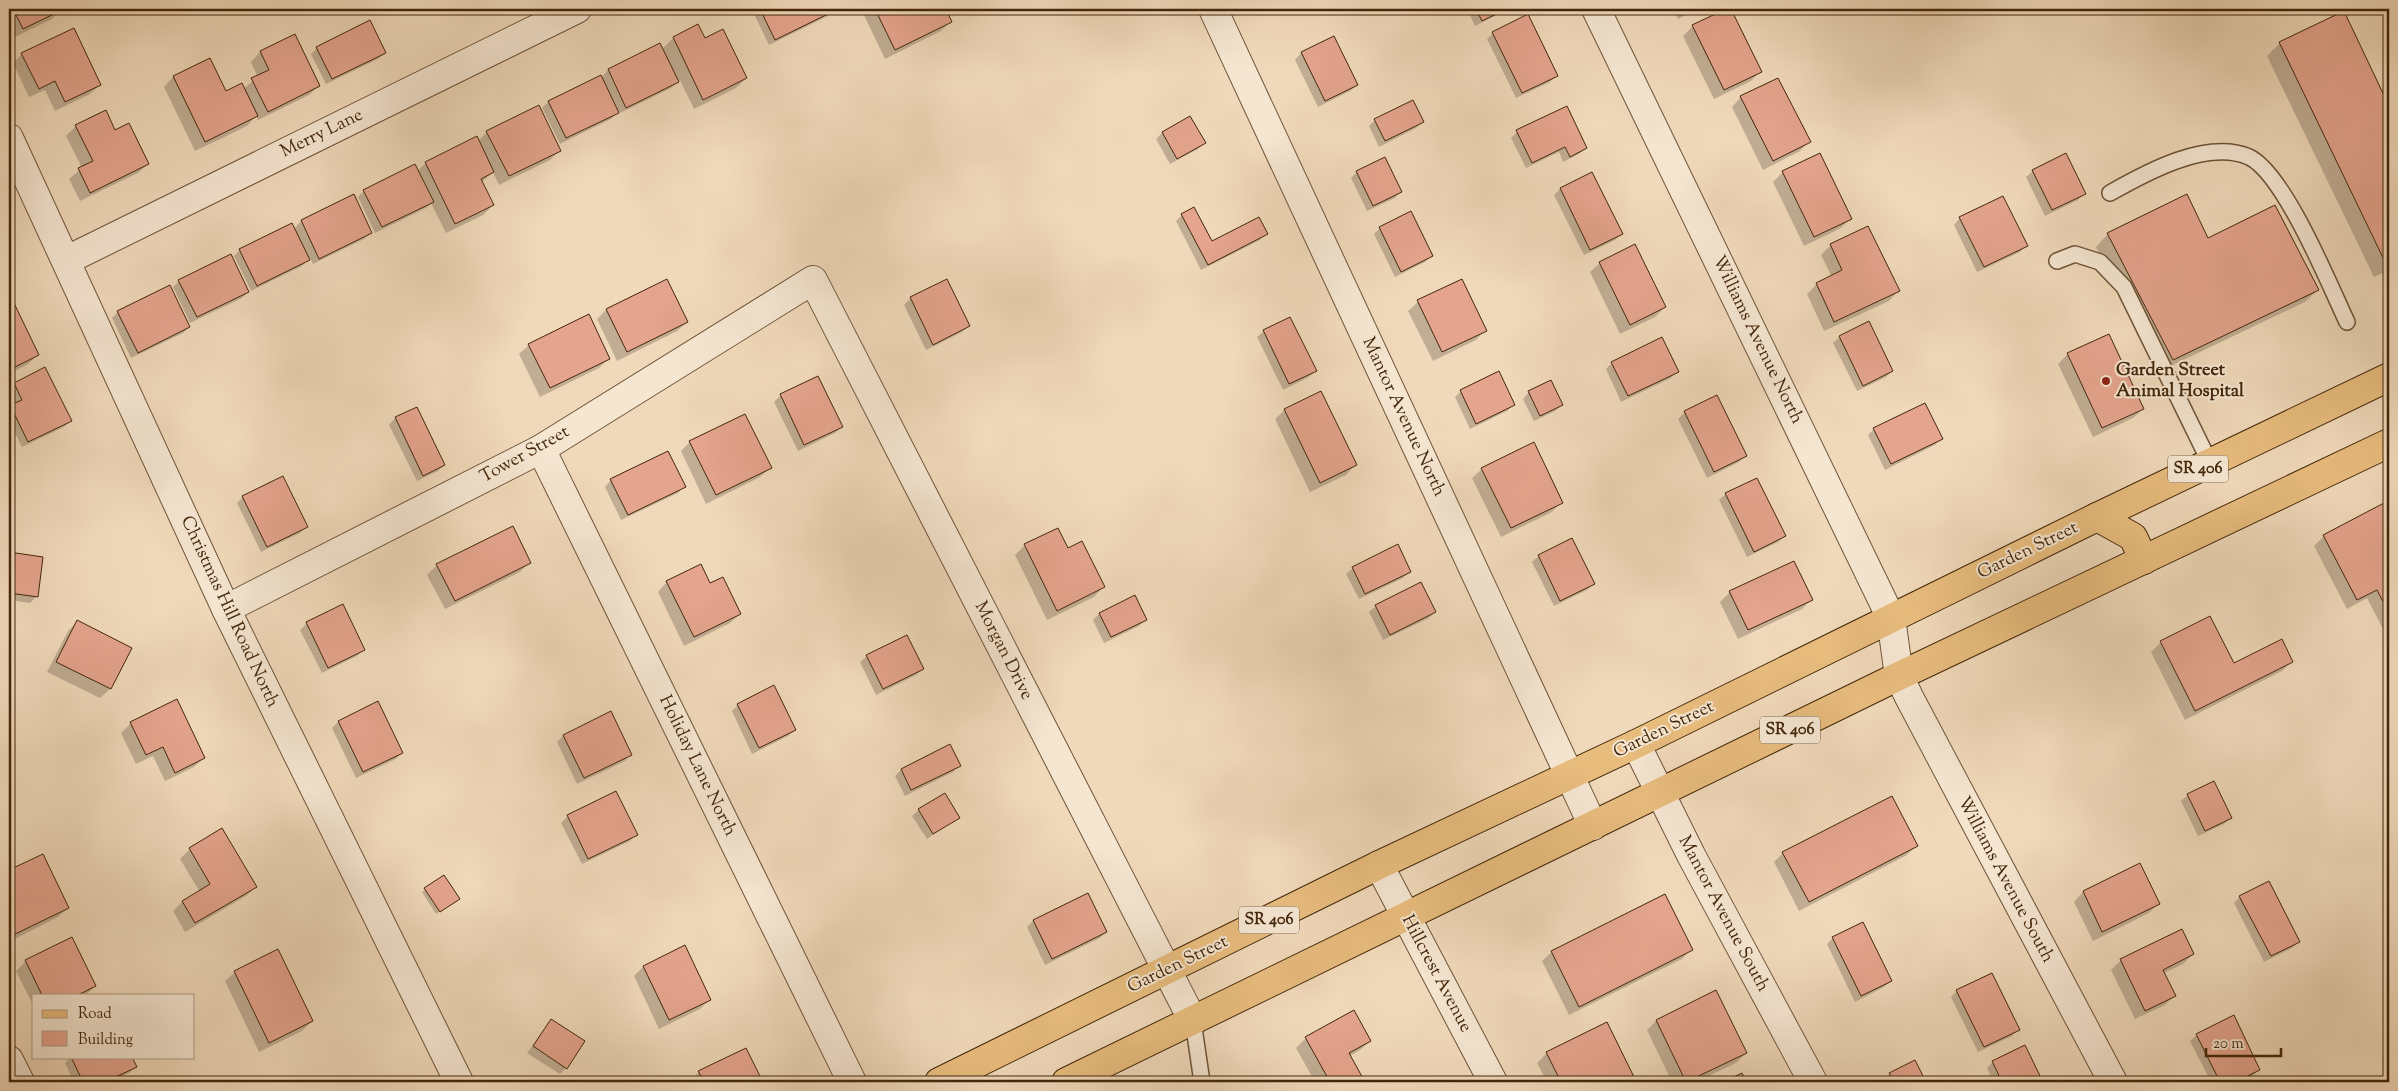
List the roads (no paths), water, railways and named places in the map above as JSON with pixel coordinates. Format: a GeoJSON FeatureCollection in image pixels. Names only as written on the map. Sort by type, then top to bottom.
{"type":"FeatureCollection","features":[{"type":"Feature","properties":{"kind":"main road","name":"Garden Street"},"geometry":{"type":"LineString","coordinates":[[939,1082],[1379,865],[1570,776],[2097,517],[2389,377]]}},
{"type":"Feature","properties":{"kind":"main road","name":"SR 406"},"geometry":{"type":"LineString","coordinates":[[1066,1082],[1899,676],[2389,443]]}},
{"type":"Feature","properties":{"kind":"main road"},"geometry":{"type":"LineString","coordinates":[[2097,517],[2132,537],[2144,560]]}},
{"type":"Feature","properties":{"kind":"street","name":"Merry Lane"},"geometry":{"type":"LineString","coordinates":[[67,260],[577,9]]}},
{"type":"Feature","properties":{"kind":"street","name":"Mantor Avenue North"},"geometry":{"type":"LineString","coordinates":[[1213,9],[1593,826]]}},
{"type":"Feature","properties":{"kind":"street","name":"Williams Avenue North"},"geometry":{"type":"LineString","coordinates":[[1596,9],[1891,618],[1899,676]]}},
{"type":"Feature","properties":{"kind":"street","name":"Christmas Hill Road North"},"geometry":{"type":"LineString","coordinates":[[9,138],[67,260],[226,609],[459,1082]]}},
{"type":"Feature","properties":{"kind":"street","name":"Tower Street"},"geometry":{"type":"LineString","coordinates":[[226,609],[541,449],[813,280]]}},
{"type":"Feature","properties":{"kind":"street","name":"Morgan Drive"},"geometry":{"type":"LineString","coordinates":[[813,280],[1193,1021]]}},
{"type":"Feature","properties":{"kind":"street","name":"Holiday Lane North"},"geometry":{"type":"LineString","coordinates":[[541,449],[852,1082]]}},
{"type":"Feature","properties":{"kind":"street","name":"Williams Avenue South"},"geometry":{"type":"LineString","coordinates":[[1899,676],[2113,1082]]}},
{"type":"Feature","properties":{"kind":"street","name":"Mantor Avenue South"},"geometry":{"type":"LineString","coordinates":[[1636,744],[1660,794],[1813,1082]]}},
{"type":"Feature","properties":{"kind":"street","name":"Hillcrest Avenue"},"geometry":{"type":"LineString","coordinates":[[1379,865],[1493,1082]]}},
{"type":"Feature","properties":{"kind":"street"},"geometry":{"type":"LineString","coordinates":[[9,1060],[20,1082]]}},
{"type":"Feature","properties":{"kind":"lane"},"geometry":{"type":"LineString","coordinates":[[2110,193],[2132,180],[2184,158],[2218,152],[2250,158],[2268,173],[2287,200],[2348,322]]}},
{"type":"Feature","properties":{"kind":"lane"},"geometry":{"type":"LineString","coordinates":[[2057,261],[2075,254],[2100,262],[2124,287],[2210,463]]}},
{"type":"Feature","properties":{"kind":"lane"},"geometry":{"type":"LineString","coordinates":[[1193,1021],[1202,1082]]}},
{"type":"Feature","properties":{"kind":"place","name":"Garden Street Animal Hospital"},"geometry":{"type":"Point","coordinates":[2106,381]}}]}
